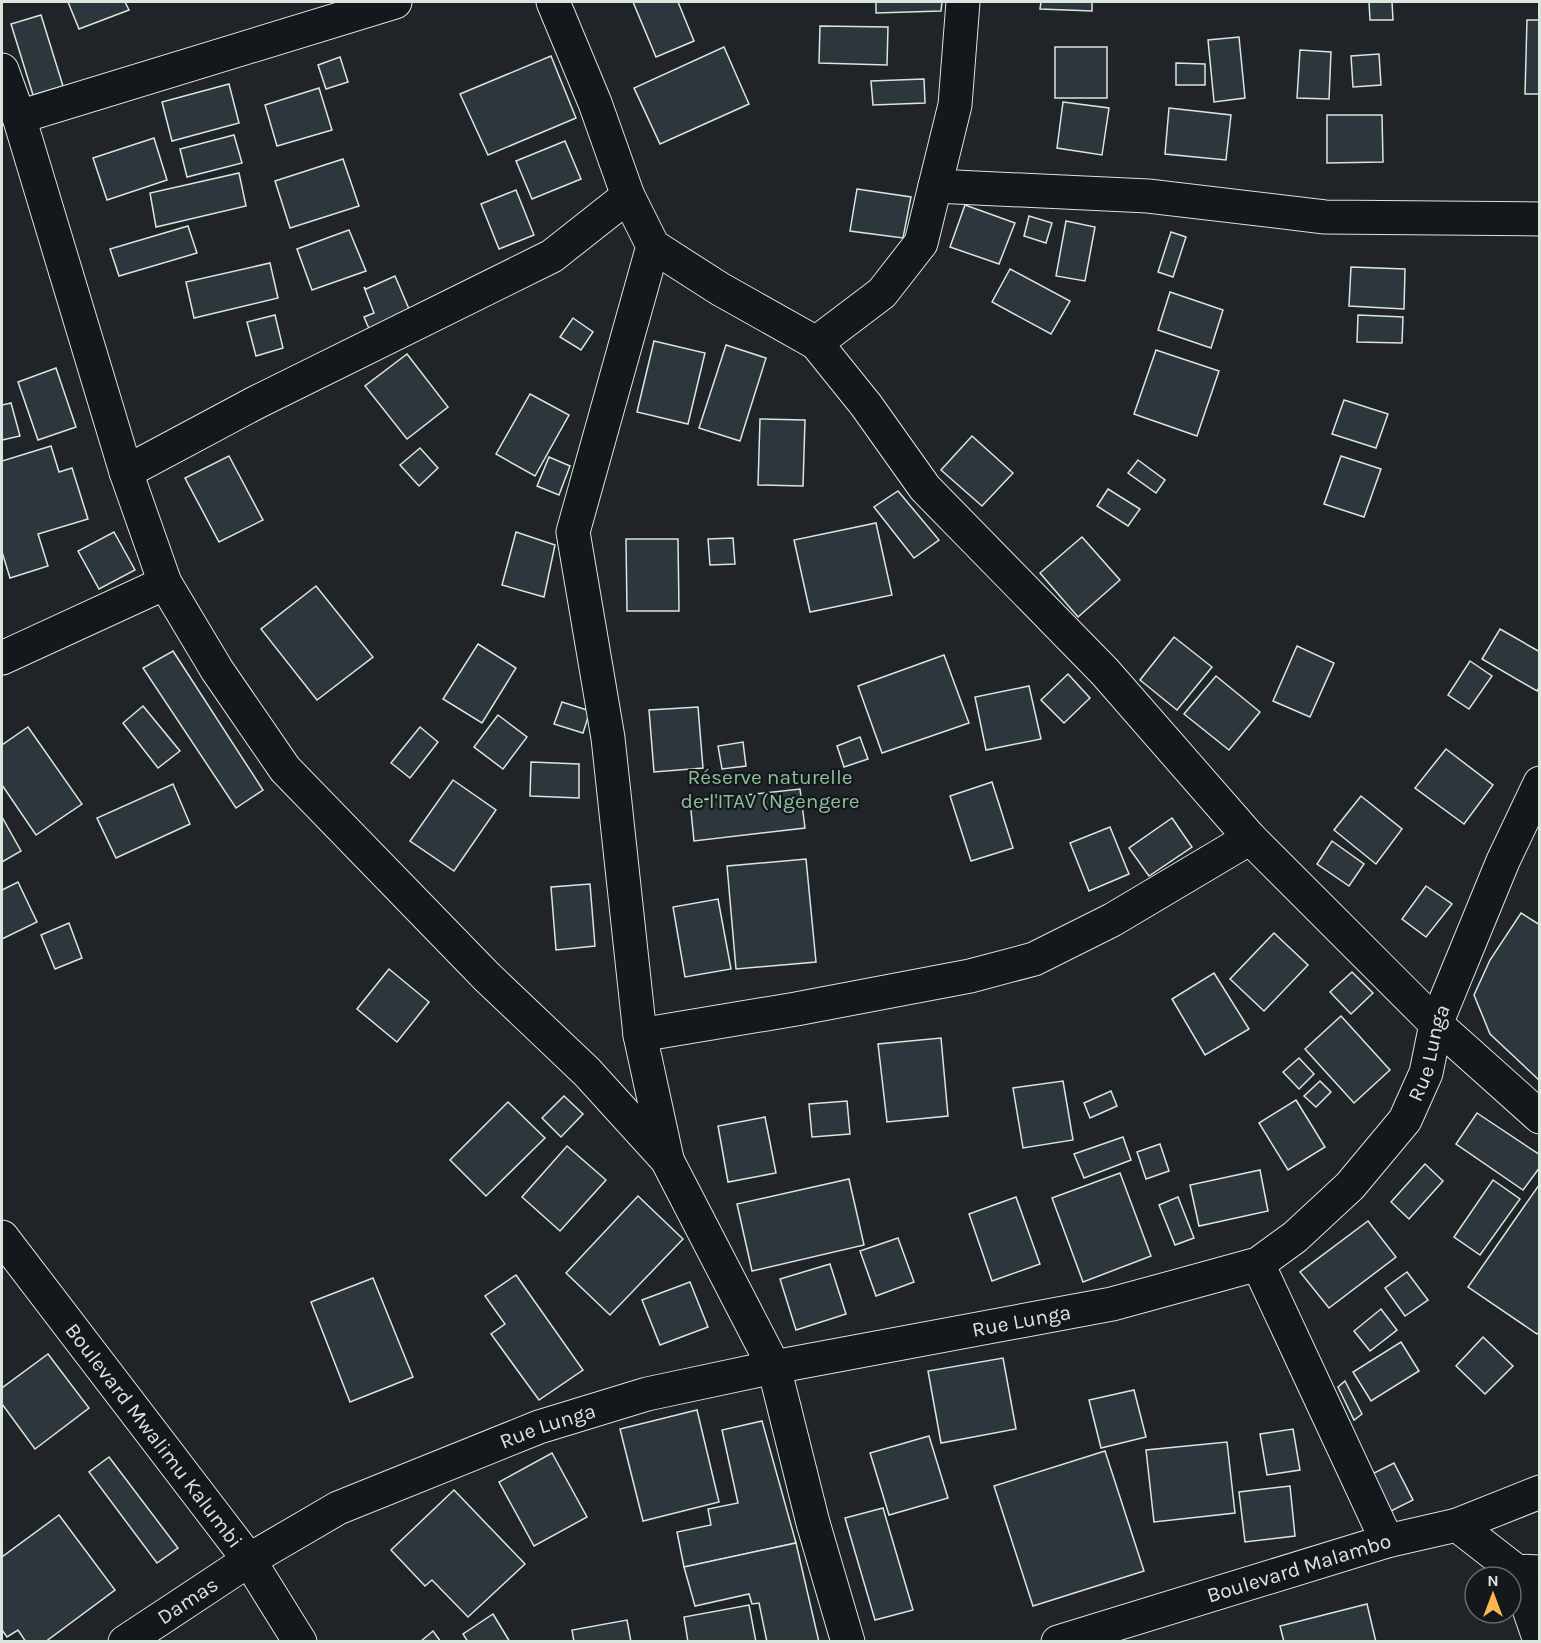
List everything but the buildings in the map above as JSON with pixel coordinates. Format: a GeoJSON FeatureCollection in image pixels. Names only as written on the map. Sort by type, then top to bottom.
{"type":"FeatureCollection","features":[{"type":"Feature","properties":{"kind":"street"},"geometry":{"type":"LineString","coordinates":[[19,117],[395,2]]}},
{"type":"Feature","properties":{"kind":"street"},"geometry":{"type":"LineString","coordinates":[[553,2],[595,103],[628,196],[653,246],[720,289],[816,343],[866,405],[925,488],[1105,672],[1250,838],[1436,1024],[1539,1117]]}},
{"type":"Feature","properties":{"kind":"street"},"geometry":{"type":"LineString","coordinates":[[816,343],[882,293],[921,243],[955,105],[963,2]]}},
{"type":"Feature","properties":{"kind":"street"},"geometry":{"type":"LineString","coordinates":[[2,70],[19,117],[126,472],[165,583],[218,670],[285,769],[487,977],[587,1072],[668,1160]]}},
{"type":"Feature","properties":{"kind":"street"},"geometry":{"type":"LineString","coordinates":[[934,186],[1148,196],[1325,217],[1539,219]]}},
{"type":"Feature","properties":{"kind":"street"},"geometry":{"type":"LineString","coordinates":[[126,472],[255,403],[552,256],[628,196]]}},
{"type":"Feature","properties":{"kind":"street"},"geometry":{"type":"LineString","coordinates":[[653,246],[573,532],[608,738],[640,1035],[668,1160],[774,1367],[813,1523],[848,1641]]}},
{"type":"Feature","properties":{"kind":"street"},"geometry":{"type":"LineString","coordinates":[[2,658],[165,583]]}},
{"type":"Feature","properties":{"kind":"street","name":"Rue Lunga"},"geometry":{"type":"LineString","coordinates":[[249,1560],[338,1508],[539,1427],[647,1394],[774,1367],[1112,1304],[1258,1264],[1295,1237],[1350,1186],[1405,1120],[1426,1073],[1436,1024],[1503,861],[1539,783]]}},
{"type":"Feature","properties":{"kind":"street"},"geometry":{"type":"LineString","coordinates":[[640,1035],[796,1009],[970,976],[1034,960],[1112,920],[1250,838]]}},
{"type":"Feature","properties":{"kind":"street","name":"Boulevard Mwalimu Kalumbi"},"geometry":{"type":"LineString","coordinates":[[5,1246],[249,1560],[300,1641]]}},
{"type":"Feature","properties":{"kind":"street"},"geometry":{"type":"LineString","coordinates":[[1258,1264],[1387,1541]]}},
{"type":"Feature","properties":{"kind":"street","name":"Boulevard Malambo"},"geometry":{"type":"LineString","coordinates":[[1059,1641],[1387,1541],[1457,1525],[1539,1492]]}},
{"type":"Feature","properties":{"kind":"street"},"geometry":{"type":"LineString","coordinates":[[1457,1525],[1528,1571],[1539,1641]]}},
{"type":"Feature","properties":{"kind":"street","name":"Damas"},"geometry":{"type":"LineString","coordinates":[[125,1641],[249,1560]]}},
{"type":"Feature","properties":{"kind":"green space","name":"Réserve naturelle de l'ITAV (Ngengere"},"geometry":{"type":"Polygon","coordinates":[[[2,2],[1539,2],[1539,1641],[2,1642],[2,2]]]}}]}
